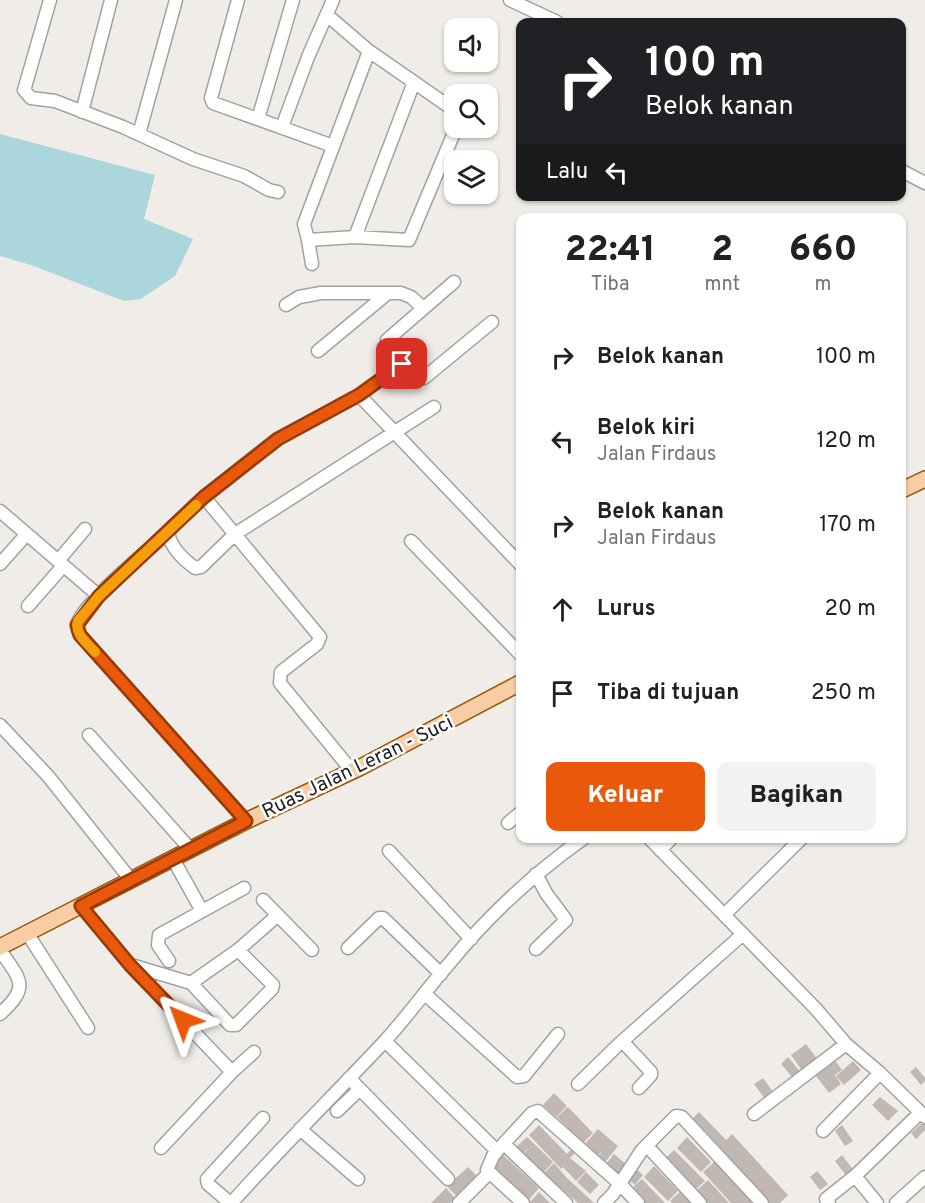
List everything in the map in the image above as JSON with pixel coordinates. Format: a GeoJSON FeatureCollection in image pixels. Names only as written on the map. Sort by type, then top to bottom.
{"type":"FeatureCollection","features":[{"type":"Feature","properties":{"kind":"main road"},"geometry":{"type":"LineString","coordinates":[[906,488],[925,478]]}},
{"type":"Feature","properties":{"kind":"main road","name":"Ruas Jalan Leran - Suci"},"geometry":{"type":"LineString","coordinates":[[0,949],[246,821],[516,689]]}},
{"type":"Feature","properties":{"kind":"street"},"geometry":{"type":"LineString","coordinates":[[50,0],[24,90],[27,96],[55,101],[139,134],[193,159],[244,176],[269,190],[278,192]]}},
{"type":"Feature","properties":{"kind":"street"},"geometry":{"type":"LineString","coordinates":[[82,112],[111,0]]}},
{"type":"Feature","properties":{"kind":"street"},"geometry":{"type":"LineString","coordinates":[[139,134],[176,0]]}},
{"type":"Feature","properties":{"kind":"street"},"geometry":{"type":"LineString","coordinates":[[238,0],[211,98],[216,105],[333,146]]}},
{"type":"Feature","properties":{"kind":"street"},"geometry":{"type":"LineString","coordinates":[[258,119],[292,0]]}},
{"type":"Feature","properties":{"kind":"street"},"geometry":{"type":"LineString","coordinates":[[282,127],[308,57],[333,0]]}},
{"type":"Feature","properties":{"kind":"street"},"geometry":{"type":"LineString","coordinates":[[510,0],[548,18]]}},
{"type":"Feature","properties":{"kind":"street"},"geometry":{"type":"LineString","coordinates":[[327,15],[369,51],[444,104]]}},
{"type":"Feature","properties":{"kind":"street"},"geometry":{"type":"LineString","coordinates":[[312,264],[304,224],[369,51]]}},
{"type":"Feature","properties":{"kind":"street"},"geometry":{"type":"LineString","coordinates":[[355,237],[414,82]]}},
{"type":"Feature","properties":{"kind":"street"},"geometry":{"type":"LineString","coordinates":[[308,240],[355,237],[409,240],[452,138]]}},
{"type":"Feature","properties":{"kind":"street"},"geometry":{"type":"LineString","coordinates":[[906,173],[925,183]]}},
{"type":"Feature","properties":{"kind":"street"},"geometry":{"type":"LineString","coordinates":[[454,282],[387,340],[387,344],[402,364],[419,378],[424,378],[492,322]]}},
{"type":"Feature","properties":{"kind":"street"},"geometry":{"type":"LineString","coordinates":[[286,305],[299,297],[321,293],[388,292],[411,297],[423,308]]}},
{"type":"Feature","properties":{"kind":"street"},"geometry":{"type":"LineString","coordinates":[[318,351],[388,292]]}},
{"type":"Feature","properties":{"kind":"street"},"geometry":{"type":"LineString","coordinates":[[246,821],[80,635],[78,621],[99,596],[204,497],[278,439],[359,395],[402,364]]}},
{"type":"Feature","properties":{"kind":"street"},"geometry":{"type":"LineString","coordinates":[[359,395],[516,560]]}},
{"type":"Feature","properties":{"kind":"street"},"geometry":{"type":"LineString","coordinates":[[168,533],[170,541],[195,568],[201,567],[235,534],[434,407]]}},
{"type":"Feature","properties":{"kind":"street"},"geometry":{"type":"LineString","coordinates":[[204,497],[320,637],[317,644],[281,672],[280,683],[352,771]]}},
{"type":"Feature","properties":{"kind":"street"},"geometry":{"type":"LineString","coordinates":[[0,511],[99,596]]}},
{"type":"Feature","properties":{"kind":"street"},"geometry":{"type":"LineString","coordinates":[[28,606],[86,529]]}},
{"type":"Feature","properties":{"kind":"street"},"geometry":{"type":"LineString","coordinates":[[0,564],[26,535]]}},
{"type":"Feature","properties":{"kind":"street"},"geometry":{"type":"LineString","coordinates":[[411,541],[516,650]]}},
{"type":"Feature","properties":{"kind":"street"},"geometry":{"type":"LineString","coordinates":[[0,725],[48,776],[131,880]]}},
{"type":"Feature","properties":{"kind":"street"},"geometry":{"type":"LineString","coordinates":[[89,735],[191,850]]}},
{"type":"Feature","properties":{"kind":"street"},"geometry":{"type":"LineString","coordinates":[[508,823],[516,816]]}},
{"type":"Feature","properties":{"kind":"street"},"geometry":{"type":"LineString","coordinates":[[263,1118],[207,1179],[208,1184],[225,1200],[231,1202],[385,1041],[471,939],[536,874],[577,843]]}},
{"type":"Feature","properties":{"kind":"street"},"geometry":{"type":"LineString","coordinates":[[654,843],[816,1009],[846,1044],[923,1115],[824,1202]]}},
{"type":"Feature","properties":{"kind":"street"},"geometry":{"type":"LineString","coordinates":[[660,850],[667,843]]}},
{"type":"Feature","properties":{"kind":"street"},"geometry":{"type":"LineString","coordinates":[[724,915],[797,843]]}},
{"type":"Feature","properties":{"kind":"street"},"geometry":{"type":"LineString","coordinates":[[389,851],[471,939]]}},
{"type":"Feature","properties":{"kind":"street"},"geometry":{"type":"LineString","coordinates":[[173,859],[202,911]]}},
{"type":"Feature","properties":{"kind":"street"},"geometry":{"type":"LineString","coordinates":[[536,874],[546,893],[566,920],[536,949]]}},
{"type":"Feature","properties":{"kind":"street"},"geometry":{"type":"LineString","coordinates":[[169,962],[158,945],[159,935],[244,888]]}},
{"type":"Feature","properties":{"kind":"street"},"geometry":{"type":"LineString","coordinates":[[263,900],[312,950]]}},
{"type":"Feature","properties":{"kind":"street"},"geometry":{"type":"LineString","coordinates":[[81,906],[130,965],[232,1072]]}},
{"type":"Feature","properties":{"kind":"street"},"geometry":{"type":"LineString","coordinates":[[191,983],[238,950],[278,915]]}},
{"type":"Feature","properties":{"kind":"street"},"geometry":{"type":"LineString","coordinates":[[348,948],[379,918],[382,918],[441,974]]}},
{"type":"Feature","properties":{"kind":"street"},"geometry":{"type":"LineString","coordinates":[[27,933],[88,1028]]}},
{"type":"Feature","properties":{"kind":"street"},"geometry":{"type":"LineString","coordinates":[[578,1084],[618,1045],[743,934]]}},
{"type":"Feature","properties":{"kind":"street"},"geometry":{"type":"LineString","coordinates":[[0,949],[18,978],[20,989],[15,1000],[0,1014]]}},
{"type":"Feature","properties":{"kind":"street"},"geometry":{"type":"LineString","coordinates":[[130,965],[191,983],[230,1025],[236,1025],[273,987],[271,982],[238,950]]}},
{"type":"Feature","properties":{"kind":"street"},"geometry":{"type":"LineString","coordinates":[[150,986],[162,974]]}},
{"type":"Feature","properties":{"kind":"street"},"geometry":{"type":"LineString","coordinates":[[425,994],[517,1077],[524,1076],[558,1034]]}},
{"type":"Feature","properties":{"kind":"street"},"geometry":{"type":"LineString","coordinates":[[385,1041],[566,1203]]}},
{"type":"Feature","properties":{"kind":"street"},"geometry":{"type":"LineString","coordinates":[[623,1042],[651,1072],[639,1088]]}},
{"type":"Feature","properties":{"kind":"street"},"geometry":{"type":"LineString","coordinates":[[754,1114],[846,1044]]}},
{"type":"Feature","properties":{"kind":"street"},"geometry":{"type":"LineString","coordinates":[[161,1148],[232,1072],[254,1052]]}},
{"type":"Feature","properties":{"kind":"street"},"geometry":{"type":"LineString","coordinates":[[823,1131],[880,1073]]}},
{"type":"Feature","properties":{"kind":"street"},"geometry":{"type":"LineString","coordinates":[[349,1078],[448,1179]]}},
{"type":"Feature","properties":{"kind":"street"},"geometry":{"type":"LineString","coordinates":[[337,1111],[360,1089]]}},
{"type":"Feature","properties":{"kind":"street"},"geometry":{"type":"LineString","coordinates":[[523,1203],[489,1173],[487,1167],[501,1147],[532,1113],[538,1111],[638,1203]]}},
{"type":"Feature","properties":{"kind":"street"},"geometry":{"type":"LineString","coordinates":[[604,1203],[647,1146],[676,1116],[682,1117],[762,1203]]}},
{"type":"Feature","properties":{"kind":"street"},"geometry":{"type":"LineString","coordinates":[[300,1129],[358,1179]]}},
{"type":"Feature","properties":{"kind":"street"},"geometry":{"type":"LineString","coordinates":[[647,1146],[700,1203]]}},
{"type":"Feature","properties":{"kind":"street"},"geometry":{"type":"LineString","coordinates":[[459,1203],[489,1173]]}},
{"type":"Feature","properties":{"kind":"street"},"geometry":{"type":"LineString","coordinates":[[855,1176],[877,1203]]}},
{"type":"Feature","properties":{"kind":"street"},"geometry":{"type":"LineString","coordinates":[[896,1203],[925,1177]]}},
{"type":"Feature","properties":{"kind":"water"},"geometry":{"type":"Polygon","coordinates":[[[0,134],[155,175],[144,219],[193,239],[175,276],[141,299],[124,301],[31,265],[0,256],[0,134]]]}},
{"type":"Feature","properties":{"kind":"building"},"geometry":{"type":"Polygon","coordinates":[[[806,1044],[818,1060],[803,1072],[791,1055],[806,1044]]]}},
{"type":"Feature","properties":{"kind":"building"},"geometry":{"type":"Polygon","coordinates":[[[788,1057],[802,1074],[795,1080],[781,1064],[788,1057]]]}},
{"type":"Feature","properties":{"kind":"building"},"geometry":{"type":"Polygon","coordinates":[[[835,1060],[842,1070],[835,1075],[841,1084],[829,1093],[816,1076],[835,1060]]]}},
{"type":"Feature","properties":{"kind":"building"},"geometry":{"type":"Polygon","coordinates":[[[853,1061],[861,1070],[844,1085],[836,1076],[853,1061]]]}},
{"type":"Feature","properties":{"kind":"building"},"geometry":{"type":"Polygon","coordinates":[[[916,1067],[925,1078],[921,1085],[910,1072],[916,1067]]]}},
{"type":"Feature","properties":{"kind":"building"},"geometry":{"type":"Polygon","coordinates":[[[763,1078],[776,1096],[767,1102],[754,1084],[763,1078]]]}},
{"type":"Feature","properties":{"kind":"building"},"geometry":{"type":"Polygon","coordinates":[[[554,1093],[567,1106],[556,1117],[543,1105],[554,1093]]]}},
{"type":"Feature","properties":{"kind":"building"},"geometry":{"type":"Polygon","coordinates":[[[880,1097],[898,1111],[888,1121],[872,1105],[880,1097]]]}},
{"type":"Feature","properties":{"kind":"building"},"geometry":{"type":"Polygon","coordinates":[[[568,1107],[593,1133],[583,1143],[557,1117],[568,1107]]]}},
{"type":"Feature","properties":{"kind":"building"},"geometry":{"type":"Polygon","coordinates":[[[699,1112],[726,1140],[732,1134],[788,1195],[780,1203],[766,1203],[716,1149],[719,1146],[693,1118],[699,1112]]]}},
{"type":"Feature","properties":{"kind":"building"},"geometry":{"type":"Polygon","coordinates":[[[923,1122],[925,1130],[916,1139],[911,1133],[923,1122]]]}},
{"type":"Feature","properties":{"kind":"building"},"geometry":{"type":"Polygon","coordinates":[[[539,1125],[567,1154],[571,1149],[575,1153],[570,1158],[586,1171],[576,1181],[563,1167],[561,1169],[529,1135],[539,1125]]]}},
{"type":"Feature","properties":{"kind":"building"},"geometry":{"type":"Polygon","coordinates":[[[842,1125],[853,1141],[845,1146],[835,1131],[842,1125]]]}},
{"type":"Feature","properties":{"kind":"building"},"geometry":{"type":"Polygon","coordinates":[[[598,1129],[618,1146],[603,1165],[596,1159],[603,1151],[598,1155],[585,1144],[598,1129]]]}},
{"type":"Feature","properties":{"kind":"building"},"geometry":{"type":"Polygon","coordinates":[[[527,1137],[553,1162],[542,1174],[522,1155],[529,1148],[523,1153],[517,1146],[527,1137]]]}},
{"type":"Feature","properties":{"kind":"building"},"geometry":{"type":"Polygon","coordinates":[[[687,1137],[711,1162],[701,1172],[677,1148],[687,1137]]]}},
{"type":"Feature","properties":{"kind":"building"},"geometry":{"type":"Polygon","coordinates":[[[674,1150],[705,1181],[694,1191],[664,1160],[674,1150]]]}},
{"type":"Feature","properties":{"kind":"building"},"geometry":{"type":"Polygon","coordinates":[[[614,1154],[628,1166],[620,1175],[606,1164],[614,1154]]]}},
{"type":"Feature","properties":{"kind":"building"},"geometry":{"type":"Polygon","coordinates":[[[503,1155],[539,1188],[527,1202],[491,1169],[503,1155]]]}},
{"type":"Feature","properties":{"kind":"building"},"geometry":{"type":"Polygon","coordinates":[[[842,1155],[855,1172],[848,1178],[835,1161],[842,1155]]]}},
{"type":"Feature","properties":{"kind":"building"},"geometry":{"type":"Polygon","coordinates":[[[715,1161],[753,1203],[731,1203],[703,1172],[715,1161]]]}},
{"type":"Feature","properties":{"kind":"building"},"geometry":{"type":"Polygon","coordinates":[[[554,1163],[594,1203],[578,1203],[544,1173],[554,1163]]]}},
{"type":"Feature","properties":{"kind":"building"},"geometry":{"type":"Polygon","coordinates":[[[654,1166],[678,1191],[668,1201],[644,1177],[654,1166]]]}},
{"type":"Feature","properties":{"kind":"building"},"geometry":{"type":"Polygon","coordinates":[[[468,1167],[477,1176],[456,1196],[447,1186],[468,1167]]]}},
{"type":"Feature","properties":{"kind":"building"},"geometry":{"type":"Polygon","coordinates":[[[636,1169],[643,1175],[635,1185],[627,1179],[636,1169]]]}},
{"type":"Feature","properties":{"kind":"building"},"geometry":{"type":"Polygon","coordinates":[[[817,1171],[828,1184],[820,1190],[810,1177],[817,1171]]]}},
{"type":"Feature","properties":{"kind":"building"},"geometry":{"type":"Polygon","coordinates":[[[586,1172],[599,1185],[590,1194],[577,1182],[586,1172]]]}},
{"type":"Feature","properties":{"kind":"building"},"geometry":{"type":"Polygon","coordinates":[[[642,1179],[665,1203],[645,1203],[631,1189],[642,1179]]]}},
{"type":"Feature","properties":{"kind":"building"},"geometry":{"type":"Polygon","coordinates":[[[708,1180],[729,1203],[707,1203],[696,1191],[708,1180]]]}},
{"type":"Feature","properties":{"kind":"building"},"geometry":{"type":"Polygon","coordinates":[[[446,1188],[455,1198],[450,1203],[431,1203],[446,1188]]]}},
{"type":"Feature","properties":{"kind":"building"},"geometry":{"type":"Polygon","coordinates":[[[682,1190],[694,1203],[672,1203],[670,1201],[682,1190]]]}},
{"type":"Feature","properties":{"kind":"building"},"geometry":{"type":"Polygon","coordinates":[[[539,1192],[550,1203],[529,1203],[539,1192]]]}},
{"type":"Feature","properties":{"kind":"slow traffic"},"geometry":{"type":"LineString","coordinates":[[95,652],[78,632],[78,621],[99,596],[196,505]]}},
{"type":"Feature","properties":{"kind":"route"},"geometry":{"type":"LineString","coordinates":[[183,1020],[130,965],[81,906],[246,821],[80,635],[78,621],[99,596],[204,497],[278,439],[359,395],[402,364]]}}]}
